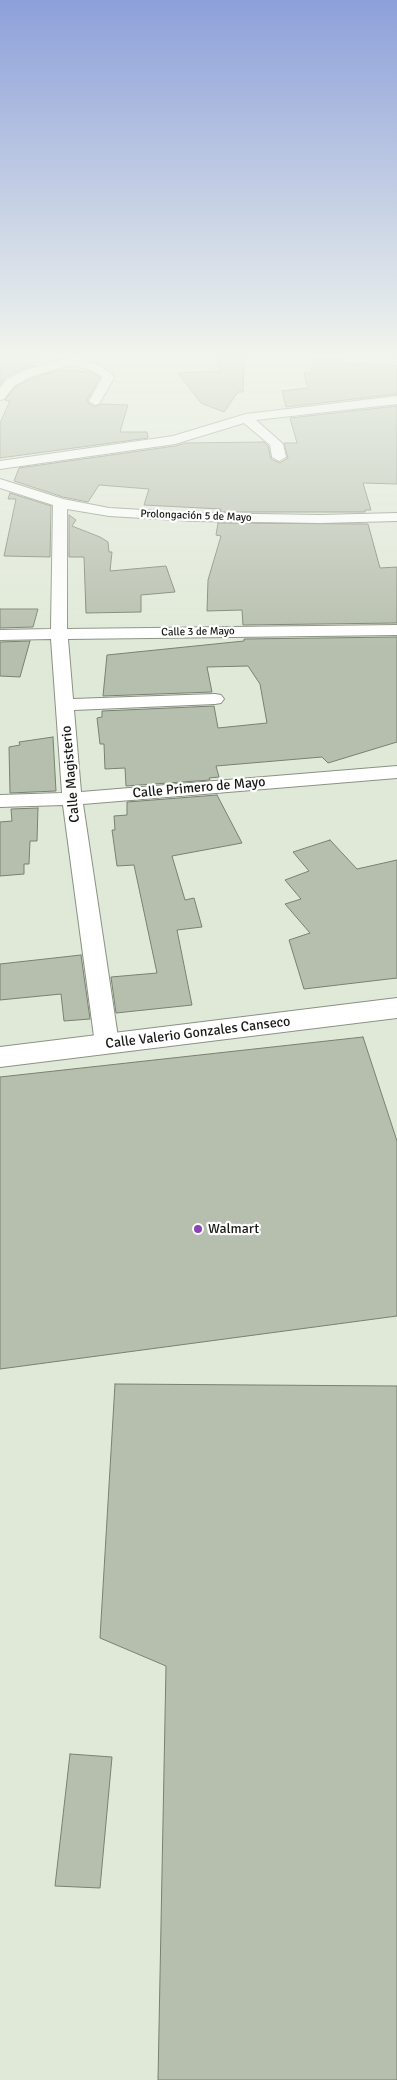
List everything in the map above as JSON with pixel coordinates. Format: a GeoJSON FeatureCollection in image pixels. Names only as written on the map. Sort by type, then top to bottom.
{"type":"FeatureCollection","features":[{"type":"Feature","properties":{"kind":"street"},"geometry":{"type":"LineString","coordinates":[[0,465],[84,453]]}},
{"type":"Feature","properties":{"kind":"street"},"geometry":{"type":"LineString","coordinates":[[278,453],[279,457]]}},
{"type":"Feature","properties":{"kind":"street","name":"Prolongación 5 de Mayo"},"geometry":{"type":"LineString","coordinates":[[0,483],[60,503],[109,512],[194,517],[320,519],[397,517]]}},
{"type":"Feature","properties":{"kind":"street","name":"Calle Magisterio"},"geometry":{"type":"LineString","coordinates":[[60,503],[59,634],[72,799],[107,1044]]}},
{"type":"Feature","properties":{"kind":"street","name":"Calle 3 de Mayo"},"geometry":{"type":"LineString","coordinates":[[0,635],[397,630]]}},
{"type":"Feature","properties":{"kind":"street"},"geometry":{"type":"LineString","coordinates":[[65,705],[215,699]]}},
{"type":"Feature","properties":{"kind":"street","name":"Calle Primero de Mayo"},"geometry":{"type":"LineString","coordinates":[[0,801],[72,799],[397,772]]}},
{"type":"Feature","properties":{"kind":"street","name":"Calle Valerio Gonzales Canseco"},"geometry":{"type":"LineString","coordinates":[[0,1057],[397,1008]]}},
{"type":"Feature","properties":{"kind":"building"},"geometry":{"type":"Polygon","coordinates":[[[0,453],[37,453],[0,458],[0,453]]]}},
{"type":"Feature","properties":{"kind":"building"},"geometry":{"type":"Polygon","coordinates":[[[125,453],[270,453],[271,459],[280,463],[288,458],[287,453],[397,453],[397,484],[363,483],[371,510],[365,510],[365,512],[220,512],[221,509],[144,505],[149,489],[99,485],[88,502],[63,497],[14,481],[19,468],[125,453]]]}},
{"type":"Feature","properties":{"kind":"building"},"geometry":{"type":"Polygon","coordinates":[[[10,493],[51,506],[50,557],[4,556],[16,499],[8,499],[10,493]]]}},
{"type":"Feature","properties":{"kind":"building"},"geometry":{"type":"Polygon","coordinates":[[[69,515],[76,520],[72,526],[108,542],[109,552],[112,552],[110,571],[166,566],[175,592],[141,595],[141,612],[86,613],[84,557],[69,557],[69,515]]]}},
{"type":"Feature","properties":{"kind":"building"},"geometry":{"type":"Polygon","coordinates":[[[218,523],[368,524],[380,568],[397,567],[397,623],[243,625],[242,610],[207,611],[208,580],[221,536],[216,535],[218,523]]]}},
{"type":"Feature","properties":{"kind":"building"},"geometry":{"type":"Polygon","coordinates":[[[0,609],[38,609],[33,627],[0,628],[0,609]]]}},
{"type":"Feature","properties":{"kind":"building"},"geometry":{"type":"Polygon","coordinates":[[[397,637],[397,742],[328,763],[322,757],[216,766],[219,777],[209,778],[210,780],[126,786],[125,768],[105,769],[104,744],[100,744],[97,718],[102,717],[102,711],[214,706],[218,728],[267,723],[260,684],[248,666],[207,667],[212,692],[103,696],[107,655],[244,641],[244,639],[397,637]]]}},
{"type":"Feature","properties":{"kind":"building"},"geometry":{"type":"Polygon","coordinates":[[[30,641],[20,677],[0,676],[0,642],[30,641]]]}},
{"type":"Feature","properties":{"kind":"building"},"geometry":{"type":"Polygon","coordinates":[[[53,737],[56,791],[10,793],[9,747],[20,745],[19,742],[53,737]]]}},
{"type":"Feature","properties":{"kind":"building"},"geometry":{"type":"Polygon","coordinates":[[[217,795],[242,843],[172,856],[185,900],[194,898],[202,927],[177,930],[192,1005],[116,1013],[111,977],[157,973],[134,865],[117,866],[112,830],[115,830],[114,816],[127,815],[127,802],[217,795]]]}},
{"type":"Feature","properties":{"kind":"building"},"geometry":{"type":"Polygon","coordinates":[[[38,808],[37,841],[30,841],[29,864],[24,864],[24,874],[0,876],[0,822],[12,821],[11,809],[38,808]]]}},
{"type":"Feature","properties":{"kind":"building"},"geometry":{"type":"Polygon","coordinates":[[[330,840],[357,869],[397,860],[397,978],[304,989],[289,940],[310,933],[285,904],[301,899],[285,880],[309,871],[293,852],[330,840]]]}},
{"type":"Feature","properties":{"kind":"building"},"geometry":{"type":"Polygon","coordinates":[[[81,955],[90,1019],[64,1021],[61,994],[0,1000],[0,964],[81,955]]]}},
{"type":"Feature","properties":{"kind":"building","name":"Walmart"},"geometry":{"type":"Polygon","coordinates":[[[363,1037],[397,1141],[397,1316],[0,1369],[0,1077],[363,1037]]]}},
{"type":"Feature","properties":{"kind":"building"},"geometry":{"type":"Polygon","coordinates":[[[115,1384],[397,1386],[397,2080],[158,2080],[166,1666],[100,1638],[115,1384]]]}},
{"type":"Feature","properties":{"kind":"building"},"geometry":{"type":"Polygon","coordinates":[[[70,1754],[112,1757],[100,1888],[55,1886],[70,1754]]]}},
{"type":"Feature","properties":{"kind":"place","name":"Walmart"},"geometry":{"type":"Point","coordinates":[198,1229]}}]}
